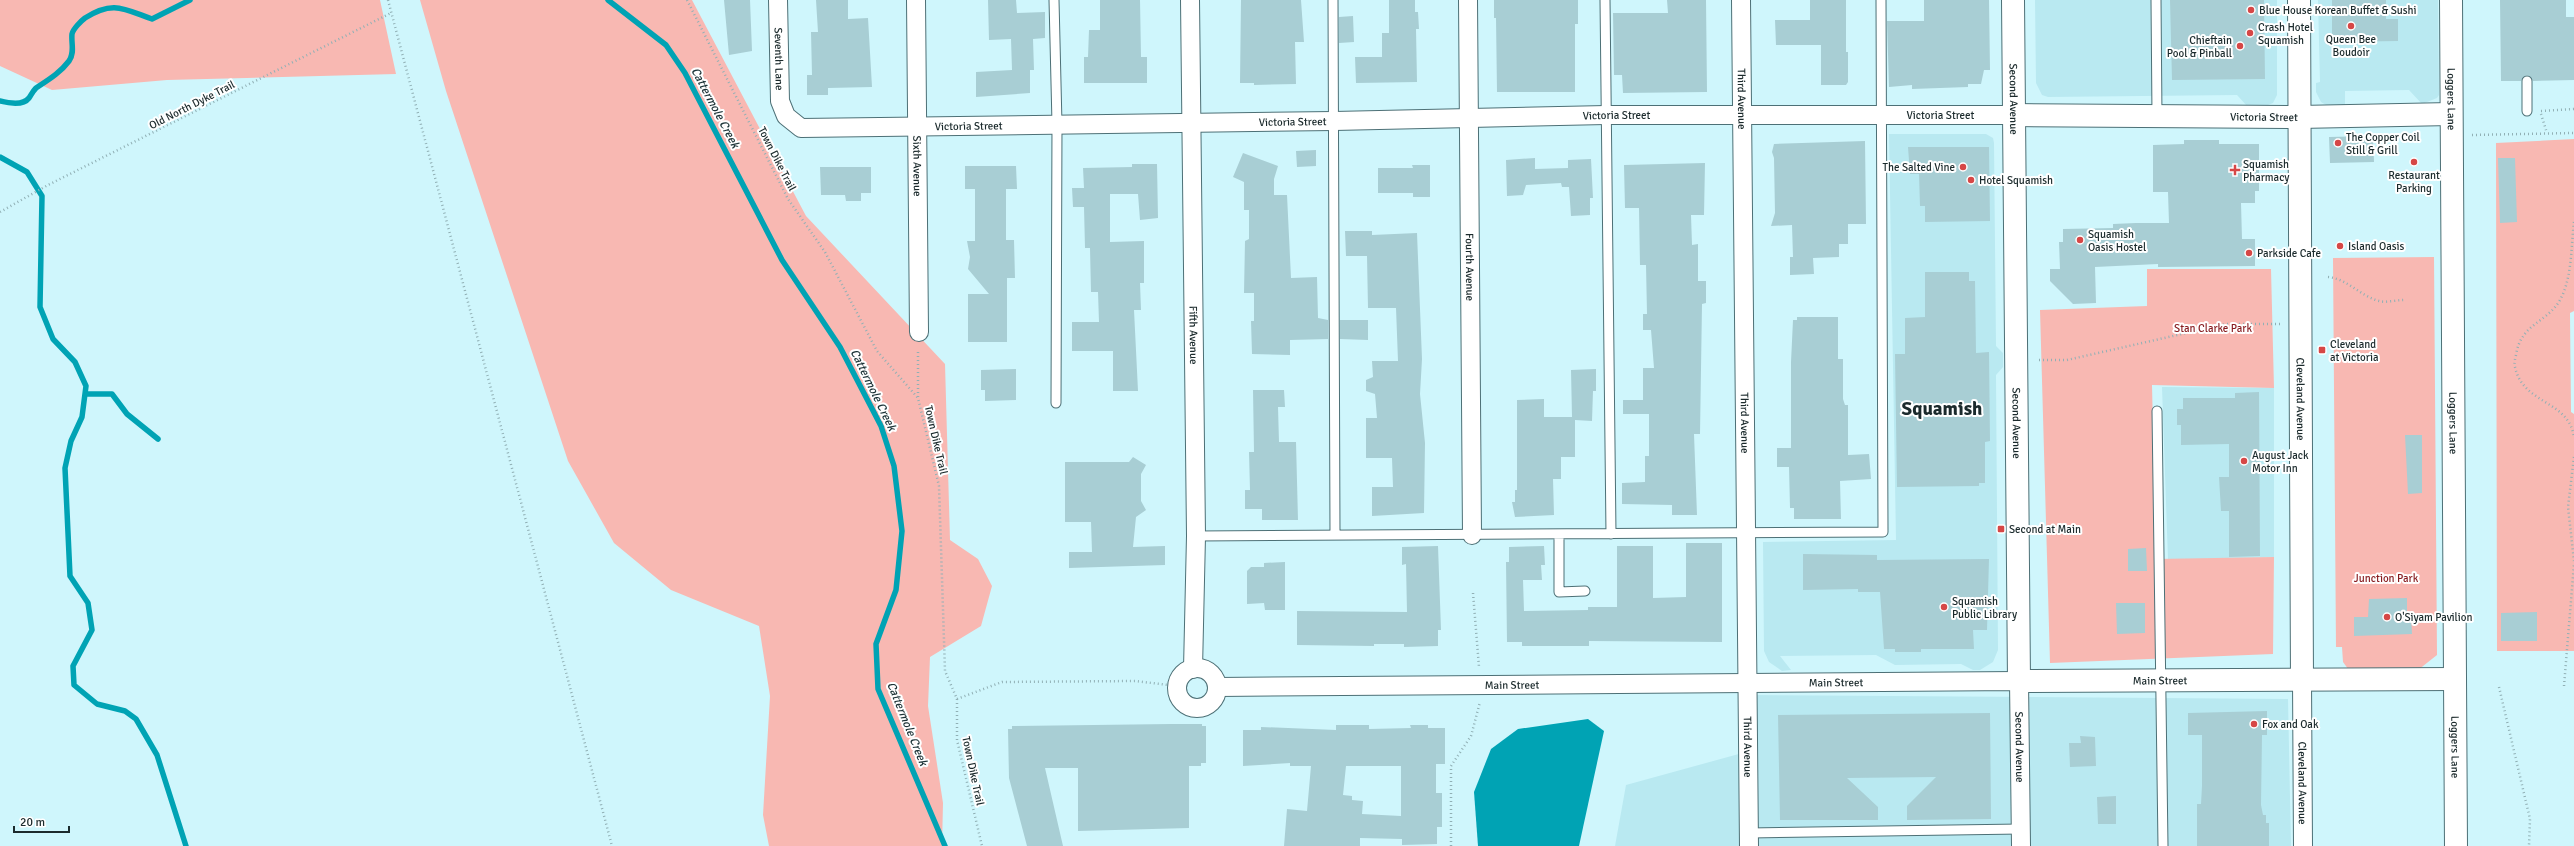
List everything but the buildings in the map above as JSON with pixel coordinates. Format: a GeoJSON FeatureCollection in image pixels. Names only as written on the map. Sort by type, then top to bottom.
{"type":"FeatureCollection","features":[{"type":"Feature","properties":{"kind":"street","name":"Seventh Lane"},"geometry":{"type":"LineString","coordinates":[[778,0],[780,101],[786,116]]}},
{"type":"Feature","properties":{"kind":"street","name":"Sixth Avenue"},"geometry":{"type":"LineString","coordinates":[[916,0],[919,332]]}},
{"type":"Feature","properties":{"kind":"street","name":"Fifth Avenue"},"geometry":{"type":"LineString","coordinates":[[1190,0],[1190,122],[1196,536],[1193,669]]}},
{"type":"Feature","properties":{"kind":"street","name":"Fourth Avenue"},"geometry":{"type":"LineString","coordinates":[[1468,0],[1472,535]]}},
{"type":"Feature","properties":{"kind":"street","name":"Third Avenue"},"geometry":{"type":"LineString","coordinates":[[1741,0],[1749,840]]}},
{"type":"Feature","properties":{"kind":"street","name":"Second Avenue"},"geometry":{"type":"LineString","coordinates":[[2013,0],[2021,837]]}},
{"type":"Feature","properties":{"kind":"street","name":"Cleveland Avenue"},"geometry":{"type":"LineString","coordinates":[[2298,0],[2303,846]]}},
{"type":"Feature","properties":{"kind":"street","name":"Loggers Lane"},"geometry":{"type":"LineString","coordinates":[[2451,0],[2456,846]]}},
{"type":"Feature","properties":{"kind":"street","name":"Victoria Street"},"geometry":{"type":"LineString","coordinates":[[786,116],[801,128],[916,125],[1334,121],[1606,115],[1882,114],[2299,117],[2451,114]]}},
{"type":"Feature","properties":{"kind":"street"},"geometry":{"type":"LineString","coordinates":[[1193,669],[1206,671],[1212,675],[1217,687],[1213,700],[1208,705],[1196,708],[1190,707],[1180,699],[1178,686],[1182,675],[1193,669]]}},
{"type":"Feature","properties":{"kind":"street","name":"Main Street"},"geometry":{"type":"LineString","coordinates":[[1217,687],[2456,680]]}},
{"type":"Feature","properties":{"kind":"lane"},"geometry":{"type":"LineString","coordinates":[[1054,0],[1058,124],[1056,402]]}},
{"type":"Feature","properties":{"kind":"lane"},"geometry":{"type":"LineString","coordinates":[[1332,0],[1334,121],[1335,535]]}},
{"type":"Feature","properties":{"kind":"lane"},"geometry":{"type":"LineString","coordinates":[[1605,0],[1611,534]]}},
{"type":"Feature","properties":{"kind":"lane"},"geometry":{"type":"LineString","coordinates":[[1196,536],[1883,532],[1881,0]]}},
{"type":"Feature","properties":{"kind":"lane"},"geometry":{"type":"LineString","coordinates":[[2156,0],[2157,116]]}},
{"type":"Feature","properties":{"kind":"lane"},"geometry":{"type":"LineString","coordinates":[[2526,81],[2527,111]]}},
{"type":"Feature","properties":{"kind":"lane"},"geometry":{"type":"LineString","coordinates":[[2157,411],[2163,846]]}},
{"type":"Feature","properties":{"kind":"lane"},"geometry":{"type":"LineString","coordinates":[[1559,534],[1559,592],[1585,591]]}},
{"type":"Feature","properties":{"kind":"lane"},"geometry":{"type":"LineString","coordinates":[[1749,840],[2021,837]]}},
{"type":"Feature","properties":{"kind":"path"},"geometry":{"type":"LineString","coordinates":[[388,0],[612,846]]}},
{"type":"Feature","properties":{"kind":"path","name":"Town Dike Trail"},"geometry":{"type":"LineString","coordinates":[[686,0],[788,199],[825,252],[877,351],[918,398],[939,486],[945,671],[957,699],[957,740],[982,846]]}},
{"type":"Feature","properties":{"kind":"path","name":"Old North Dyke Trail"},"geometry":{"type":"LineString","coordinates":[[0,212],[48,185],[391,13]]}},
{"type":"Feature","properties":{"kind":"path"},"geometry":{"type":"LineString","coordinates":[[2527,111],[2574,109]]}},
{"type":"Feature","properties":{"kind":"path"},"geometry":{"type":"LineString","coordinates":[[2540,111],[2547,133]]}},
{"type":"Feature","properties":{"kind":"path"},"geometry":{"type":"LineString","coordinates":[[2465,135],[2574,133]]}},
{"type":"Feature","properties":{"kind":"path"},"geometry":{"type":"LineString","coordinates":[[2574,222],[2565,290],[2559,302],[2521,337],[2514,366],[2519,380],[2528,392],[2561,411],[2570,422],[2574,438]]}},
{"type":"Feature","properties":{"kind":"path"},"geometry":{"type":"LineString","coordinates":[[2328,277],[2347,283],[2366,296],[2381,302],[2404,300]]}},
{"type":"Feature","properties":{"kind":"path"},"geometry":{"type":"LineString","coordinates":[[2039,360],[2067,360],[2226,324],[2285,324]]}},
{"type":"Feature","properties":{"kind":"path"},"geometry":{"type":"LineString","coordinates":[[918,398],[919,332]]}},
{"type":"Feature","properties":{"kind":"path"},"geometry":{"type":"LineString","coordinates":[[2574,457],[2568,508],[2574,561]]}},
{"type":"Feature","properties":{"kind":"path"},"geometry":{"type":"LineString","coordinates":[[2564,686],[2574,564]]}},
{"type":"Feature","properties":{"kind":"path"},"geometry":{"type":"LineString","coordinates":[[1473,593],[1480,673]]}},
{"type":"Feature","properties":{"kind":"path"},"geometry":{"type":"LineString","coordinates":[[957,699],[1002,682],[1135,681],[1178,686]]}},
{"type":"Feature","properties":{"kind":"path"},"geometry":{"type":"LineString","coordinates":[[2499,687],[2530,819],[2529,846]]}},
{"type":"Feature","properties":{"kind":"path"},"geometry":{"type":"LineString","coordinates":[[1451,846],[1451,766],[1471,736],[1480,696]]}},
{"type":"Feature","properties":{"kind":"shaded area"},"geometry":{"type":"Polygon","coordinates":[[[2035,0],[2277,0],[2277,95],[2273,103],[2268,105],[2247,106],[2237,95],[2048,97],[2042,95],[2036,83],[2035,0]]]}},
{"type":"Feature","properties":{"kind":"shaded area"},"geometry":{"type":"Polygon","coordinates":[[[2318,0],[2438,0],[2439,95],[2437,98],[2422,104],[2409,90],[2345,91],[2345,105],[2326,105],[2321,102],[2316,92],[2316,83],[2320,82],[2318,0]]]}},
{"type":"Feature","properties":{"kind":"shaded area"},"geometry":{"type":"Polygon","coordinates":[[[1889,134],[1986,134],[1993,138],[1996,346],[2003,353],[2003,367],[1996,375],[1998,650],[1993,662],[1980,670],[1973,670],[1961,664],[1895,665],[1876,655],[1780,656],[1791,670],[1782,671],[1769,662],[1764,651],[1763,542],[1896,540],[1889,134]]]}},
{"type":"Feature","properties":{"kind":"shaded area"},"geometry":{"type":"Polygon","coordinates":[[[2162,387],[2274,388],[2274,557],[2168,560],[2162,387]]]}},
{"type":"Feature","properties":{"kind":"shaded area"},"geometry":{"type":"Polygon","coordinates":[[[1753,695],[2288,699],[2291,846],[1615,846],[1626,785],[1746,752],[1753,695]]]}},
{"type":"Feature","properties":{"kind":"green space"},"geometry":{"type":"Polygon","coordinates":[[[0,0],[380,0],[396,74],[167,80],[52,90],[0,66],[0,0]]]}},
{"type":"Feature","properties":{"kind":"green space"},"geometry":{"type":"Polygon","coordinates":[[[420,0],[692,0],[806,216],[945,364],[950,540],[978,559],[992,586],[981,626],[930,657],[928,706],[943,803],[942,846],[769,846],[763,815],[770,696],[759,626],[671,590],[614,543],[568,461],[446,91],[420,0]]]}},
{"type":"Feature","properties":{"kind":"green space"},"geometry":{"type":"Polygon","coordinates":[[[2574,139],[2574,311],[2570,313],[2571,412],[2574,414],[2574,651],[2497,651],[2496,143],[2574,139]]]}},
{"type":"Feature","properties":{"kind":"green space","name":"Junction Park"},"geometry":{"type":"Polygon","coordinates":[[[2434,257],[2437,655],[2418,670],[2351,673],[2343,662],[2342,647],[2336,647],[2333,258],[2434,257]]]}},
{"type":"Feature","properties":{"kind":"green space","name":"Stan Clarke Park"},"geometry":{"type":"Polygon","coordinates":[[[2147,269],[2271,269],[2274,388],[2152,385],[2156,559],[2274,557],[2273,654],[2050,663],[2040,310],[2147,306],[2147,269]]]}},
{"type":"Feature","properties":{"kind":"water"},"geometry":{"type":"Polygon","coordinates":[[[1588,719],[1604,731],[1579,846],[1478,846],[1474,792],[1491,749],[1518,729],[1588,719]]]}},
{"type":"Feature","properties":{"kind":"waterway"},"geometry":{"type":"LineString","coordinates":[[0,101],[15,103],[26,101],[36,88],[62,69],[72,55],[72,34],[74,30],[83,19],[95,12],[103,9],[118,8],[152,19],[190,0]]}},
{"type":"Feature","properties":{"kind":"waterway","name":"Cattermole Creek"},"geometry":{"type":"LineString","coordinates":[[608,0],[666,45],[685,73],[782,260],[840,347],[881,426],[894,466],[902,531],[896,590],[876,644],[878,689],[945,846]]}},
{"type":"Feature","properties":{"kind":"waterway"},"geometry":{"type":"LineString","coordinates":[[0,157],[27,172],[42,196],[40,307],[53,339],[75,362],[86,386],[82,417],[71,441],[65,468],[70,576],[88,603],[92,630],[73,666],[74,685],[97,704],[125,711],[136,719],[157,755],[186,846]]}},
{"type":"Feature","properties":{"kind":"waterway"},"geometry":{"type":"LineString","coordinates":[[85,394],[112,394],[127,414],[158,439]]}},
{"type":"Feature","properties":{"kind":"place","name":"Blue House Korean Buffet & Sushi"},"geometry":{"type":"Point","coordinates":[2251,10]}},
{"type":"Feature","properties":{"kind":"place","name":"Queen Bee Boudoir"},"geometry":{"type":"Point","coordinates":[2351,26]}},
{"type":"Feature","properties":{"kind":"place","name":"Crash Hotel Squamish"},"geometry":{"type":"Point","coordinates":[2250,33]}},
{"type":"Feature","properties":{"kind":"place","name":"Chieftain Pool & Pinball"},"geometry":{"type":"Point","coordinates":[2240,46]}},
{"type":"Feature","properties":{"kind":"place","name":"The Copper Coil Still & Grill"},"geometry":{"type":"Point","coordinates":[2338,143]}},
{"type":"Feature","properties":{"kind":"place","name":"Restaurant Parking"},"geometry":{"type":"Point","coordinates":[2414,162]}},
{"type":"Feature","properties":{"kind":"place","name":"The Salted Vine"},"geometry":{"type":"Point","coordinates":[1963,167]}},
{"type":"Feature","properties":{"kind":"place","name":"Squamish Pharmacy"},"geometry":{"type":"Point","coordinates":[2235,170]}},
{"type":"Feature","properties":{"kind":"place","name":"Hotel Squamish"},"geometry":{"type":"Point","coordinates":[1971,180]}},
{"type":"Feature","properties":{"kind":"place","name":"Squamish Oasis Hostel"},"geometry":{"type":"Point","coordinates":[2080,240]}},
{"type":"Feature","properties":{"kind":"place","name":"Island Oasis"},"geometry":{"type":"Point","coordinates":[2340,246]}},
{"type":"Feature","properties":{"kind":"place","name":"Parkside Cafe"},"geometry":{"type":"Point","coordinates":[2249,253]}},
{"type":"Feature","properties":{"kind":"place","name":"Cleveland at Victoria"},"geometry":{"type":"Point","coordinates":[2322,350]}},
{"type":"Feature","properties":{"kind":"place","name":"August Jack Motor Inn"},"geometry":{"type":"Point","coordinates":[2244,461]}},
{"type":"Feature","properties":{"kind":"place","name":"Second at Main"},"geometry":{"type":"Point","coordinates":[2001,529]}},
{"type":"Feature","properties":{"kind":"place","name":"Squamish Public Library"},"geometry":{"type":"Point","coordinates":[1944,607]}},
{"type":"Feature","properties":{"kind":"place","name":"O'Siyam Pavilion"},"geometry":{"type":"Point","coordinates":[2387,617]}},
{"type":"Feature","properties":{"kind":"place","name":"Fox and Oak"},"geometry":{"type":"Point","coordinates":[2254,724]}},
{"type":"Feature","properties":{"kind":"district","name":"Squamish"},"geometry":{"type":"Point","coordinates":[1942,409]}}]}
